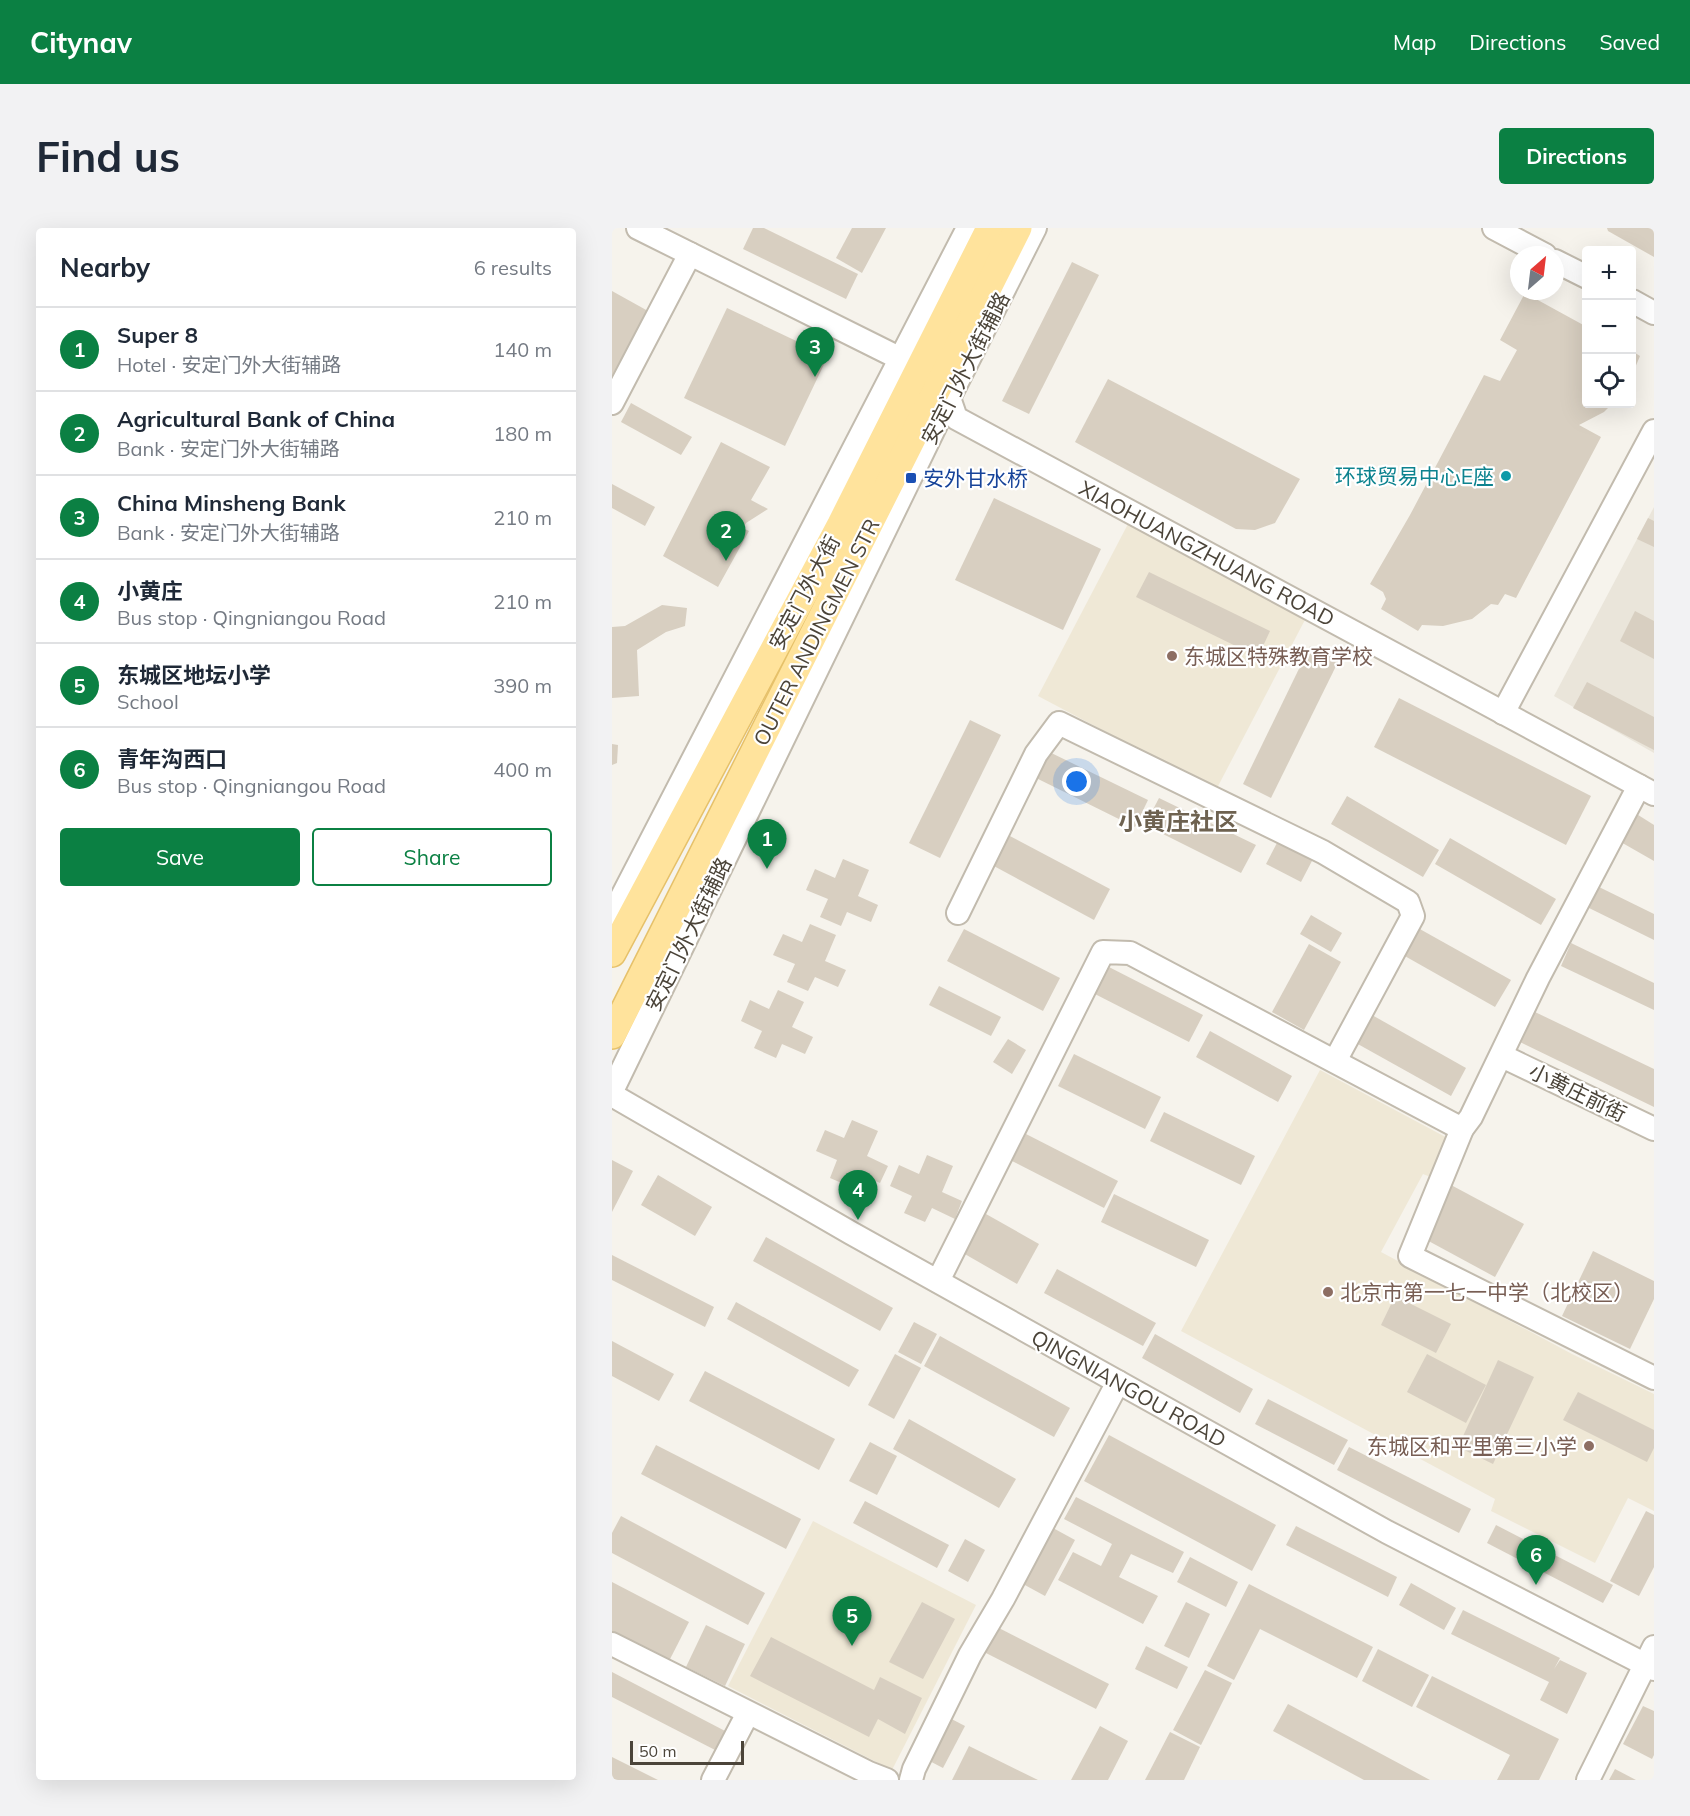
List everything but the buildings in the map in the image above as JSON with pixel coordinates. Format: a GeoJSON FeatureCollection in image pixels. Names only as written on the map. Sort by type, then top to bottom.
{"type":"FeatureCollection","features":[{"type":"Feature","properties":{"kind":"main road","name":"安定门外大街"},"geometry":{"type":"LineString","coordinates":[[612,953],[841,524],[928,376],[990,228]]}},
{"type":"Feature","properties":{"kind":"main road","name":"OUTER ANDINGMEN STR"},"geometry":{"type":"LineString","coordinates":[[612,1035],[928,376],[1018,228]]}},
{"type":"Feature","properties":{"kind":"street"},"geometry":{"type":"LineString","coordinates":[[638,228],[928,376]]}},
{"type":"Feature","properties":{"kind":"street","name":"安定门外大街辅路"},"geometry":{"type":"LineString","coordinates":[[612,1093],[928,376],[968,228]]}},
{"type":"Feature","properties":{"kind":"street","name":"安定门外大街辅路"},"geometry":{"type":"LineString","coordinates":[[612,916],[928,376],[1035,228]]}},
{"type":"Feature","properties":{"kind":"street"},"geometry":{"type":"LineString","coordinates":[[1494,228],[1528,246]]}},
{"type":"Feature","properties":{"kind":"street"},"geometry":{"type":"LineString","coordinates":[[612,403],[690,254]]}},
{"type":"Feature","properties":{"kind":"street"},"geometry":{"type":"LineString","coordinates":[[1564,266],[1582,274]]}},
{"type":"Feature","properties":{"kind":"street"},"geometry":{"type":"LineString","coordinates":[[1636,303],[1654,313]]}},
{"type":"Feature","properties":{"kind":"street","name":"XIAOHUANGZHUANG ROAD"},"geometry":{"type":"LineString","coordinates":[[928,376],[956,418],[1647,790]]}},
{"type":"Feature","properties":{"kind":"street"},"geometry":{"type":"LineString","coordinates":[[1503,713],[1654,431]]}},
{"type":"Feature","properties":{"kind":"street"},"geometry":{"type":"LineString","coordinates":[[958,913],[1036,753],[1059,723],[1323,852],[1408,902],[1413,916],[1335,1061]]}},
{"type":"Feature","properties":{"kind":"street"},"geometry":{"type":"LineString","coordinates":[[1647,790],[1538,978],[1472,1117],[1462,1129],[1410,1256],[1654,1378]]}},
{"type":"Feature","properties":{"kind":"street"},"geometry":{"type":"LineString","coordinates":[[938,1281],[1103,952],[1130,953],[1462,1129]]}},
{"type":"Feature","properties":{"kind":"street","name":"小黄庄前街"},"geometry":{"type":"LineString","coordinates":[[1502,1056],[1654,1129]]}},
{"type":"Feature","properties":{"kind":"street","name":"QINGNIANGOU ROAD"},"geometry":{"type":"LineString","coordinates":[[612,1093],[842,1228],[1387,1532],[1651,1660]]}},
{"type":"Feature","properties":{"kind":"street"},"geometry":{"type":"LineString","coordinates":[[911,1780],[914,1769],[970,1655],[1003,1599],[1118,1382]]}},
{"type":"Feature","properties":{"kind":"street"},"geometry":{"type":"LineString","coordinates":[[612,1644],[868,1773],[887,1780]]}},
{"type":"Feature","properties":{"kind":"street"},"geometry":{"type":"LineString","coordinates":[[1588,1780],[1651,1660]]}},
{"type":"Feature","properties":{"kind":"street"},"geometry":{"type":"LineString","coordinates":[[713,1780],[748,1713]]}},
{"type":"Feature","properties":{"kind":"shaded area"},"geometry":{"type":"Polygon","coordinates":[[[1654,507],[1654,753],[1554,696],[1654,507]]]}},
{"type":"Feature","properties":{"kind":"shaded area","name":"东城区特殊教育学校"},"geometry":{"type":"Polygon","coordinates":[[[1129,522],[1307,616],[1216,790],[1038,696],[1129,522]]]}},
{"type":"Feature","properties":{"kind":"shaded area","name":"北京市第一七一中学（北校区）"},"geometry":{"type":"Polygon","coordinates":[[[1320,1070],[1453,1141],[1433,1178],[1423,1174],[1381,1252],[1572,1354],[1654,1394],[1654,1511],[1628,1498],[1595,1563],[1491,1511],[1495,1499],[1181,1331],[1320,1070]]]}},
{"type":"Feature","properties":{"kind":"shaded area"},"geometry":{"type":"Polygon","coordinates":[[[813,1521],[976,1605],[892,1770],[728,1686],[813,1521]]]}},
{"type":"Feature","properties":{"kind":"place","name":"China Minsheng Bank"},"geometry":{"type":"Point","coordinates":[815,377]}},
{"type":"Feature","properties":{"kind":"place","name":"环球贸易中心E座"},"geometry":{"type":"Point","coordinates":[1506,476]}},
{"type":"Feature","properties":{"kind":"place","name":"安外甘水桥"},"geometry":{"type":"Point","coordinates":[911,478]}},
{"type":"Feature","properties":{"kind":"place","name":"Agricultural Bank of China"},"geometry":{"type":"Point","coordinates":[726,561]}},
{"type":"Feature","properties":{"kind":"place","name":"东城区特殊教育学校"},"geometry":{"type":"Point","coordinates":[1172,656]}},
{"type":"Feature","properties":{"kind":"place","name":"Super 8"},"geometry":{"type":"Point","coordinates":[767,869]}},
{"type":"Feature","properties":{"kind":"place","name":"小黄庄"},"geometry":{"type":"Point","coordinates":[858,1220]}},
{"type":"Feature","properties":{"kind":"place","name":"北京市第一七一中学（北校区）"},"geometry":{"type":"Point","coordinates":[1328,1292]}},
{"type":"Feature","properties":{"kind":"place","name":"东城区和平里第三小学"},"geometry":{"type":"Point","coordinates":[1589,1446]}},
{"type":"Feature","properties":{"kind":"place","name":"青年沟西口"},"geometry":{"type":"Point","coordinates":[1536,1585]}},
{"type":"Feature","properties":{"kind":"place","name":"东城区地坛小学"},"geometry":{"type":"Point","coordinates":[852,1646]}},
{"type":"Feature","properties":{"kind":"district","name":"小黄庄社区"},"geometry":{"type":"Point","coordinates":[1178,821]}}]}
